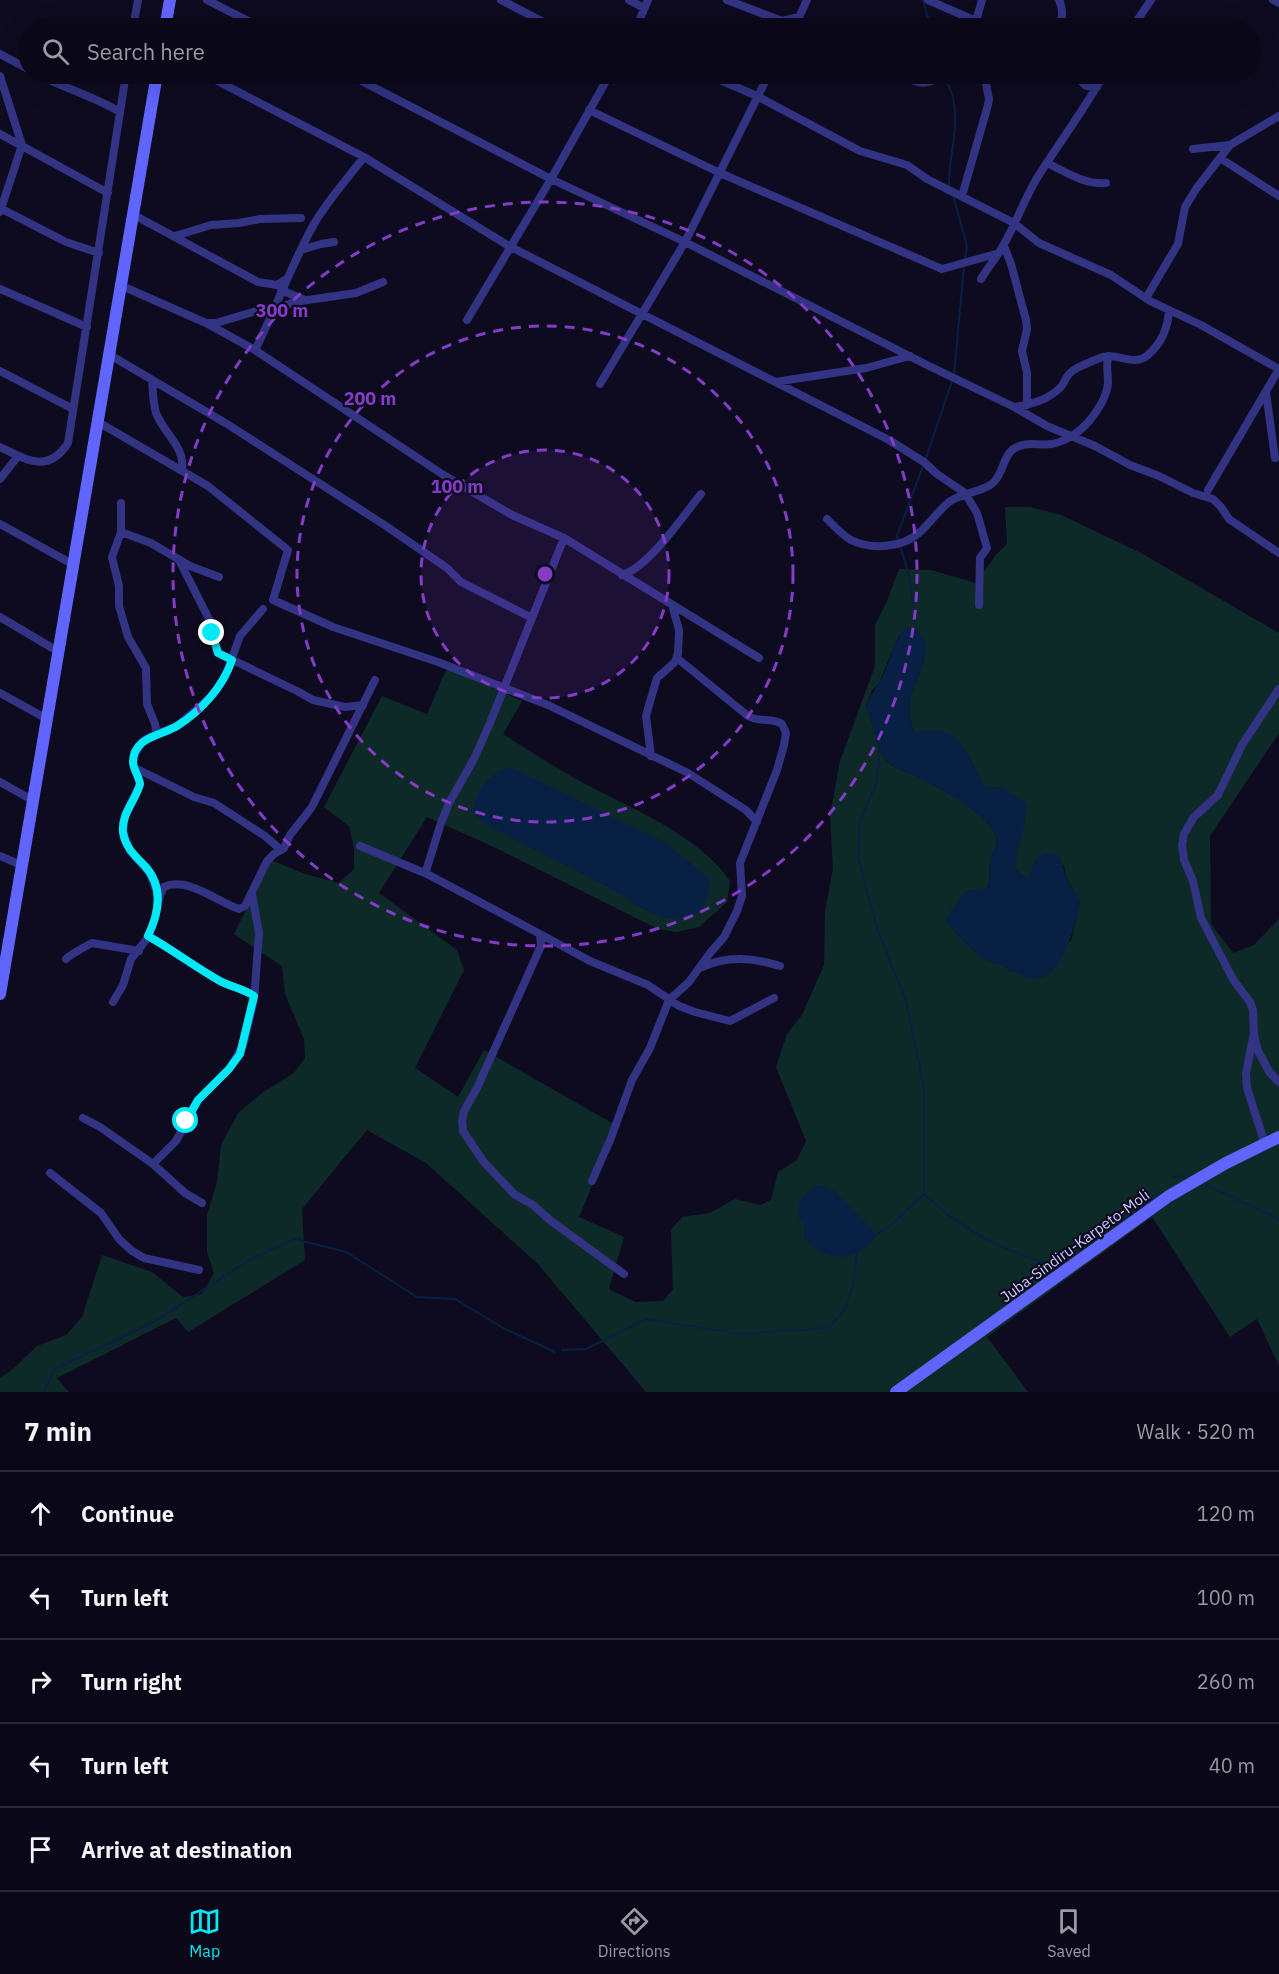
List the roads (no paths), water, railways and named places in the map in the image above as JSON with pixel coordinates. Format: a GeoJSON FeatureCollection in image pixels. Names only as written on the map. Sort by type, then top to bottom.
{"type":"FeatureCollection","features":[{"type":"Feature","properties":{"kind":"main road"},"geometry":{"type":"LineString","coordinates":[[167,18],[170,0]]}},
{"type":"Feature","properties":{"kind":"main road"},"geometry":{"type":"LineString","coordinates":[[0,994],[155,84]]}},
{"type":"Feature","properties":{"kind":"main road","name":"Juba-Sindiru-Karpeto-Moli"},"geometry":{"type":"LineString","coordinates":[[896,1392],[1169,1196],[1226,1163],[1279,1137]]}},
{"type":"Feature","properties":{"kind":"street"},"geometry":{"type":"LineString","coordinates":[[135,18],[138,0]]}},
{"type":"Feature","properties":{"kind":"street"},"geometry":{"type":"LineString","coordinates":[[207,0],[242,18]]}},
{"type":"Feature","properties":{"kind":"street"},"geometry":{"type":"LineString","coordinates":[[501,0],[536,18]]}},
{"type":"Feature","properties":{"kind":"street"},"geometry":{"type":"LineString","coordinates":[[629,0],[646,4],[640,18]]}},
{"type":"Feature","properties":{"kind":"street"},"geometry":{"type":"LineString","coordinates":[[727,0],[774,18]]}},
{"type":"Feature","properties":{"kind":"street"},"geometry":{"type":"LineString","coordinates":[[801,18],[807,0]]}},
{"type":"Feature","properties":{"kind":"street"},"geometry":{"type":"LineString","coordinates":[[928,0],[963,18]]}},
{"type":"Feature","properties":{"kind":"street"},"geometry":{"type":"LineString","coordinates":[[978,18],[982,0]]}},
{"type":"Feature","properties":{"kind":"street"},"geometry":{"type":"LineString","coordinates":[[1059,0],[1062,6],[1062,18]]}},
{"type":"Feature","properties":{"kind":"street"},"geometry":{"type":"LineString","coordinates":[[1139,18],[1151,0]]}},
{"type":"Feature","properties":{"kind":"street"},"geometry":{"type":"LineString","coordinates":[[1273,0],[1279,3]]}},
{"type":"Feature","properties":{"kind":"street"},"geometry":{"type":"LineString","coordinates":[[0,54],[18,64]]}},
{"type":"Feature","properties":{"kind":"street"},"geometry":{"type":"LineString","coordinates":[[0,76],[22,145],[0,210],[66,242],[99,252]]}},
{"type":"Feature","properties":{"kind":"street"},"geometry":{"type":"LineString","coordinates":[[58,84],[120,112]]}},
{"type":"Feature","properties":{"kind":"street"},"geometry":{"type":"LineString","coordinates":[[0,447],[28,460],[44,462],[60,454],[68,443],[124,84]]}},
{"type":"Feature","properties":{"kind":"street"},"geometry":{"type":"LineString","coordinates":[[223,84],[364,157],[509,246],[889,440],[924,462],[965,493],[977,513],[987,548],[980,558],[979,605]]}},
{"type":"Feature","properties":{"kind":"street"},"geometry":{"type":"LineString","coordinates":[[367,84],[551,179],[685,243],[1071,437],[1095,446],[1130,465],[1193,493],[1213,499],[1229,519],[1279,553]]}},
{"type":"Feature","properties":{"kind":"street"},"geometry":{"type":"LineString","coordinates":[[466,320],[551,179],[604,84]]}},
{"type":"Feature","properties":{"kind":"street"},"geometry":{"type":"LineString","coordinates":[[729,84],[757,96],[860,151],[907,165],[927,179],[1014,223],[1039,243],[1103,271],[1146,298],[1279,369],[1208,490]]}},
{"type":"Feature","properties":{"kind":"street"},"geometry":{"type":"LineString","coordinates":[[600,384],[685,243],[764,84]]}},
{"type":"Feature","properties":{"kind":"street"},"geometry":{"type":"LineString","coordinates":[[962,196],[988,105],[986,84]]}},
{"type":"Feature","properties":{"kind":"street"},"geometry":{"type":"LineString","coordinates":[[1084,84],[1097,87]]}},
{"type":"Feature","properties":{"kind":"street"},"geometry":{"type":"LineString","coordinates":[[981,279],[996,254],[1004,246],[1021,206],[1099,84]]}},
{"type":"Feature","properties":{"kind":"street"},"geometry":{"type":"LineString","coordinates":[[589,110],[720,173],[942,269],[996,254]]}},
{"type":"Feature","properties":{"kind":"street"},"geometry":{"type":"LineString","coordinates":[[1193,149],[1230,145],[1279,116]]}},
{"type":"Feature","properties":{"kind":"street"},"geometry":{"type":"LineString","coordinates":[[0,134],[108,193]]}},
{"type":"Feature","properties":{"kind":"street"},"geometry":{"type":"LineString","coordinates":[[1146,298],[1178,244],[1185,207],[1230,145]]}},
{"type":"Feature","properties":{"kind":"street"},"geometry":{"type":"LineString","coordinates":[[255,350],[275,310],[285,280],[326,204],[364,157]]}},
{"type":"Feature","properties":{"kind":"street"},"geometry":{"type":"LineString","coordinates":[[1221,158],[1279,196]]}},
{"type":"Feature","properties":{"kind":"street"},"geometry":{"type":"LineString","coordinates":[[1047,163],[1086,182],[1106,183]]}},
{"type":"Feature","properties":{"kind":"street"},"geometry":{"type":"LineString","coordinates":[[134,215],[258,282],[277,285],[285,280]]}},
{"type":"Feature","properties":{"kind":"street"},"geometry":{"type":"LineString","coordinates":[[175,236],[211,225],[260,219],[301,218]]}},
{"type":"Feature","properties":{"kind":"street"},"geometry":{"type":"LineString","coordinates":[[301,250],[334,242]]}},
{"type":"Feature","properties":{"kind":"street"},"geometry":{"type":"LineString","coordinates":[[1004,246],[1026,320],[1027,330],[1022,351],[1027,373],[1027,405]]}},
{"type":"Feature","properties":{"kind":"street"},"geometry":{"type":"LineString","coordinates":[[206,323],[216,323],[255,311],[275,310],[285,304],[356,293],[383,282]]}},
{"type":"Feature","properties":{"kind":"street"},"geometry":{"type":"LineString","coordinates":[[122,286],[206,323],[255,350],[442,474],[512,515],[564,538],[759,658]]}},
{"type":"Feature","properties":{"kind":"street"},"geometry":{"type":"LineString","coordinates":[[0,289],[87,327]]}},
{"type":"Feature","properties":{"kind":"street"},"geometry":{"type":"LineString","coordinates":[[281,290],[305,300]]}},
{"type":"Feature","properties":{"kind":"street"},"geometry":{"type":"LineString","coordinates":[[1014,407],[1042,401],[1060,388],[1073,370],[1108,356],[1137,361],[1147,357],[1165,333],[1169,310]]}},
{"type":"Feature","properties":{"kind":"street"},"geometry":{"type":"LineString","coordinates":[[110,355],[227,424],[387,526],[447,568],[461,582],[532,618]]}},
{"type":"Feature","properties":{"kind":"street"},"geometry":{"type":"LineString","coordinates":[[774,382],[866,368],[910,356]]}},
{"type":"Feature","properties":{"kind":"street"},"geometry":{"type":"LineString","coordinates":[[827,519],[852,540],[867,544],[900,544],[920,533],[949,502],[965,493],[987,487],[996,480],[1013,450],[1028,444],[1051,444],[1071,437],[1085,426],[1107,392],[1108,356]]}},
{"type":"Feature","properties":{"kind":"street"},"geometry":{"type":"LineString","coordinates":[[0,371],[73,409]]}},
{"type":"Feature","properties":{"kind":"street"},"geometry":{"type":"LineString","coordinates":[[152,380],[156,413],[168,434],[181,450],[182,471]]}},
{"type":"Feature","properties":{"kind":"street"},"geometry":{"type":"LineString","coordinates":[[1266,392],[1275,458]]}},
{"type":"Feature","properties":{"kind":"street"},"geometry":{"type":"LineString","coordinates":[[98,422],[208,486],[288,550],[273,600],[333,627],[438,662],[548,705],[688,773],[746,810],[757,822]]}},
{"type":"Feature","properties":{"kind":"street"},"geometry":{"type":"LineString","coordinates":[[0,479],[18,456]]}},
{"type":"Feature","properties":{"kind":"street"},"geometry":{"type":"LineString","coordinates":[[622,575],[633,572],[650,556],[701,494]]}},
{"type":"Feature","properties":{"kind":"street"},"geometry":{"type":"LineString","coordinates":[[121,503],[121,532],[112,556],[119,586],[119,606],[128,637],[146,668],[147,704],[155,724],[156,734]]}},
{"type":"Feature","properties":{"kind":"street"},"geometry":{"type":"LineString","coordinates":[[0,524],[74,565]]}},
{"type":"Feature","properties":{"kind":"street"},"geometry":{"type":"LineString","coordinates":[[121,532],[151,543],[179,560],[219,577]]}},
{"type":"Feature","properties":{"kind":"street"},"geometry":{"type":"LineString","coordinates":[[427,874],[426,865],[449,803],[474,759],[564,538]]}},
{"type":"Feature","properties":{"kind":"street"},"geometry":{"type":"LineString","coordinates":[[179,560],[210,621],[216,650],[222,656],[313,700],[345,707],[363,705]]}},
{"type":"Feature","properties":{"kind":"street"},"geometry":{"type":"LineString","coordinates":[[651,756],[646,716],[657,678],[677,658],[679,630],[671,605]]}},
{"type":"Feature","properties":{"kind":"street"},"geometry":{"type":"LineString","coordinates":[[262,609],[240,636],[225,677],[213,695],[177,726],[142,742],[137,750],[133,763],[140,784],[125,815],[123,832],[130,851],[162,881],[187,886],[239,909],[245,906],[267,861],[281,850],[312,807],[375,680]]}},
{"type":"Feature","properties":{"kind":"street"},"geometry":{"type":"LineString","coordinates":[[0,617],[59,652]]}},
{"type":"Feature","properties":{"kind":"street"},"geometry":{"type":"LineString","coordinates":[[592,1181],[611,1138],[632,1080],[650,1048],[669,1000],[684,987],[727,933],[737,911],[742,896],[740,863],[757,822],[784,745],[786,733],[785,728],[778,721],[753,720],[677,658]]}},
{"type":"Feature","properties":{"kind":"street"},"geometry":{"type":"LineString","coordinates":[[1265,1144],[1247,1088],[1246,1073],[1254,1035],[1253,1010],[1206,930],[1193,881],[1184,860],[1182,845],[1184,834],[1194,817],[1218,795],[1242,745],[1279,689]]}},
{"type":"Feature","properties":{"kind":"street"},"geometry":{"type":"LineString","coordinates":[[0,693],[47,719]]}},
{"type":"Feature","properties":{"kind":"street"},"geometry":{"type":"LineString","coordinates":[[134,768],[195,798],[214,803],[266,836],[281,850]]}},
{"type":"Feature","properties":{"kind":"street"},"geometry":{"type":"LineString","coordinates":[[0,782],[34,801]]}},
{"type":"Feature","properties":{"kind":"street"},"geometry":{"type":"LineString","coordinates":[[360,846],[427,874],[590,961],[648,985],[669,1000],[694,1012],[730,1021],[774,998]]}},
{"type":"Feature","properties":{"kind":"street"},"geometry":{"type":"LineString","coordinates":[[0,856],[21,865]]}},
{"type":"Feature","properties":{"kind":"street"},"geometry":{"type":"LineString","coordinates":[[150,872],[160,898]]}},
{"type":"Feature","properties":{"kind":"street"},"geometry":{"type":"LineString","coordinates":[[113,1002],[123,985],[131,959],[139,951],[156,919],[162,890],[172,884]]}},
{"type":"Feature","properties":{"kind":"street"},"geometry":{"type":"LineString","coordinates":[[153,1164],[176,1141],[198,1100],[229,1069],[240,1054],[254,996],[259,933],[252,893]]}},
{"type":"Feature","properties":{"kind":"street"},"geometry":{"type":"LineString","coordinates":[[540,934],[542,946],[477,1088],[464,1111],[463,1131],[483,1161],[514,1194],[624,1274]]}},
{"type":"Feature","properties":{"kind":"street"},"geometry":{"type":"LineString","coordinates":[[148,936],[221,981],[254,996]]}},
{"type":"Feature","properties":{"kind":"street"},"geometry":{"type":"LineString","coordinates":[[66,959],[68,955],[92,944],[139,951]]}},
{"type":"Feature","properties":{"kind":"street"},"geometry":{"type":"LineString","coordinates":[[699,968],[734,958],[762,960],[780,966]]}},
{"type":"Feature","properties":{"kind":"street"},"geometry":{"type":"LineString","coordinates":[[1254,1035],[1263,1062],[1279,1082]]}},
{"type":"Feature","properties":{"kind":"street"},"geometry":{"type":"LineString","coordinates":[[83,1118],[100,1127],[153,1164],[185,1193],[202,1203]]}},
{"type":"Feature","properties":{"kind":"street"},"geometry":{"type":"LineString","coordinates":[[50,1173],[101,1213],[119,1239],[132,1251],[144,1258],[199,1270]]}},
{"type":"Feature","properties":{"kind":"water"},"geometry":{"type":"Polygon","coordinates":[[[906,627],[916,628],[926,641],[925,658],[910,703],[910,721],[914,732],[947,733],[961,745],[985,786],[1004,788],[1027,803],[1016,870],[1024,877],[1029,877],[1035,859],[1047,852],[1060,857],[1066,877],[1080,902],[1067,947],[1054,969],[1046,976],[1037,979],[1028,978],[990,962],[966,944],[946,921],[949,913],[966,891],[987,889],[990,862],[997,840],[992,828],[984,819],[933,785],[891,765],[879,747],[866,708],[883,676],[897,640],[906,627]]]}},
{"type":"Feature","properties":{"kind":"water"},"geometry":{"type":"Polygon","coordinates":[[[513,768],[666,843],[709,878],[709,893],[704,906],[687,918],[660,916],[482,822],[473,813],[480,790],[497,773],[513,768]]]}},
{"type":"Feature","properties":{"kind":"water"},"geometry":{"type":"Polygon","coordinates":[[[819,1185],[834,1190],[877,1235],[860,1251],[841,1257],[832,1256],[822,1252],[804,1238],[804,1223],[798,1217],[799,1206],[806,1194],[819,1185]]]}},
{"type":"Feature","properties":{"kind":"waterway"},"geometry":{"type":"LineString","coordinates":[[923,0],[928,18]]}},
{"type":"Feature","properties":{"kind":"waterway"},"geometry":{"type":"LineString","coordinates":[[947,84],[952,93],[955,109],[949,188]]}},
{"type":"Feature","properties":{"kind":"waterway"},"geometry":{"type":"LineString","coordinates":[[953,195],[967,246],[965,259]]}},
{"type":"Feature","properties":{"kind":"waterway"},"geometry":{"type":"LineString","coordinates":[[954,376],[964,265]]}},
{"type":"Feature","properties":{"kind":"waterway"},"geometry":{"type":"LineString","coordinates":[[925,461],[952,381]]}},
{"type":"Feature","properties":{"kind":"waterway"},"geometry":{"type":"LineString","coordinates":[[898,540],[897,536],[923,466]]}},
{"type":"Feature","properties":{"kind":"waterway"},"geometry":{"type":"LineString","coordinates":[[900,545],[910,580],[916,630]]}},
{"type":"Feature","properties":{"kind":"waterway"},"geometry":{"type":"LineString","coordinates":[[880,751],[876,785],[860,820],[858,858],[878,931],[906,1001],[924,1088],[924,1194],[946,1213],[981,1236],[1006,1249],[1038,1261],[1053,1264],[1075,1252],[1083,1252]]}},
{"type":"Feature","properties":{"kind":"waterway"},"geometry":{"type":"LineString","coordinates":[[1173,1177],[1191,1179]]}},
{"type":"Feature","properties":{"kind":"waterway"},"geometry":{"type":"LineString","coordinates":[[1202,1183],[1279,1219]]}},
{"type":"Feature","properties":{"kind":"waterway"},"geometry":{"type":"LineString","coordinates":[[1126,1220],[1159,1192]]}},
{"type":"Feature","properties":{"kind":"waterway"},"geometry":{"type":"LineString","coordinates":[[876,1235],[889,1227],[924,1194]]}},
{"type":"Feature","properties":{"kind":"waterway"},"geometry":{"type":"LineString","coordinates":[[44,1392],[54,1370],[157,1320],[251,1259],[295,1239],[346,1252],[417,1297],[455,1299],[505,1329],[555,1352]]}},
{"type":"Feature","properties":{"kind":"waterway"},"geometry":{"type":"LineString","coordinates":[[562,1350],[586,1349],[647,1319],[741,1334],[829,1328],[846,1307],[853,1286],[857,1253]]}}]}
